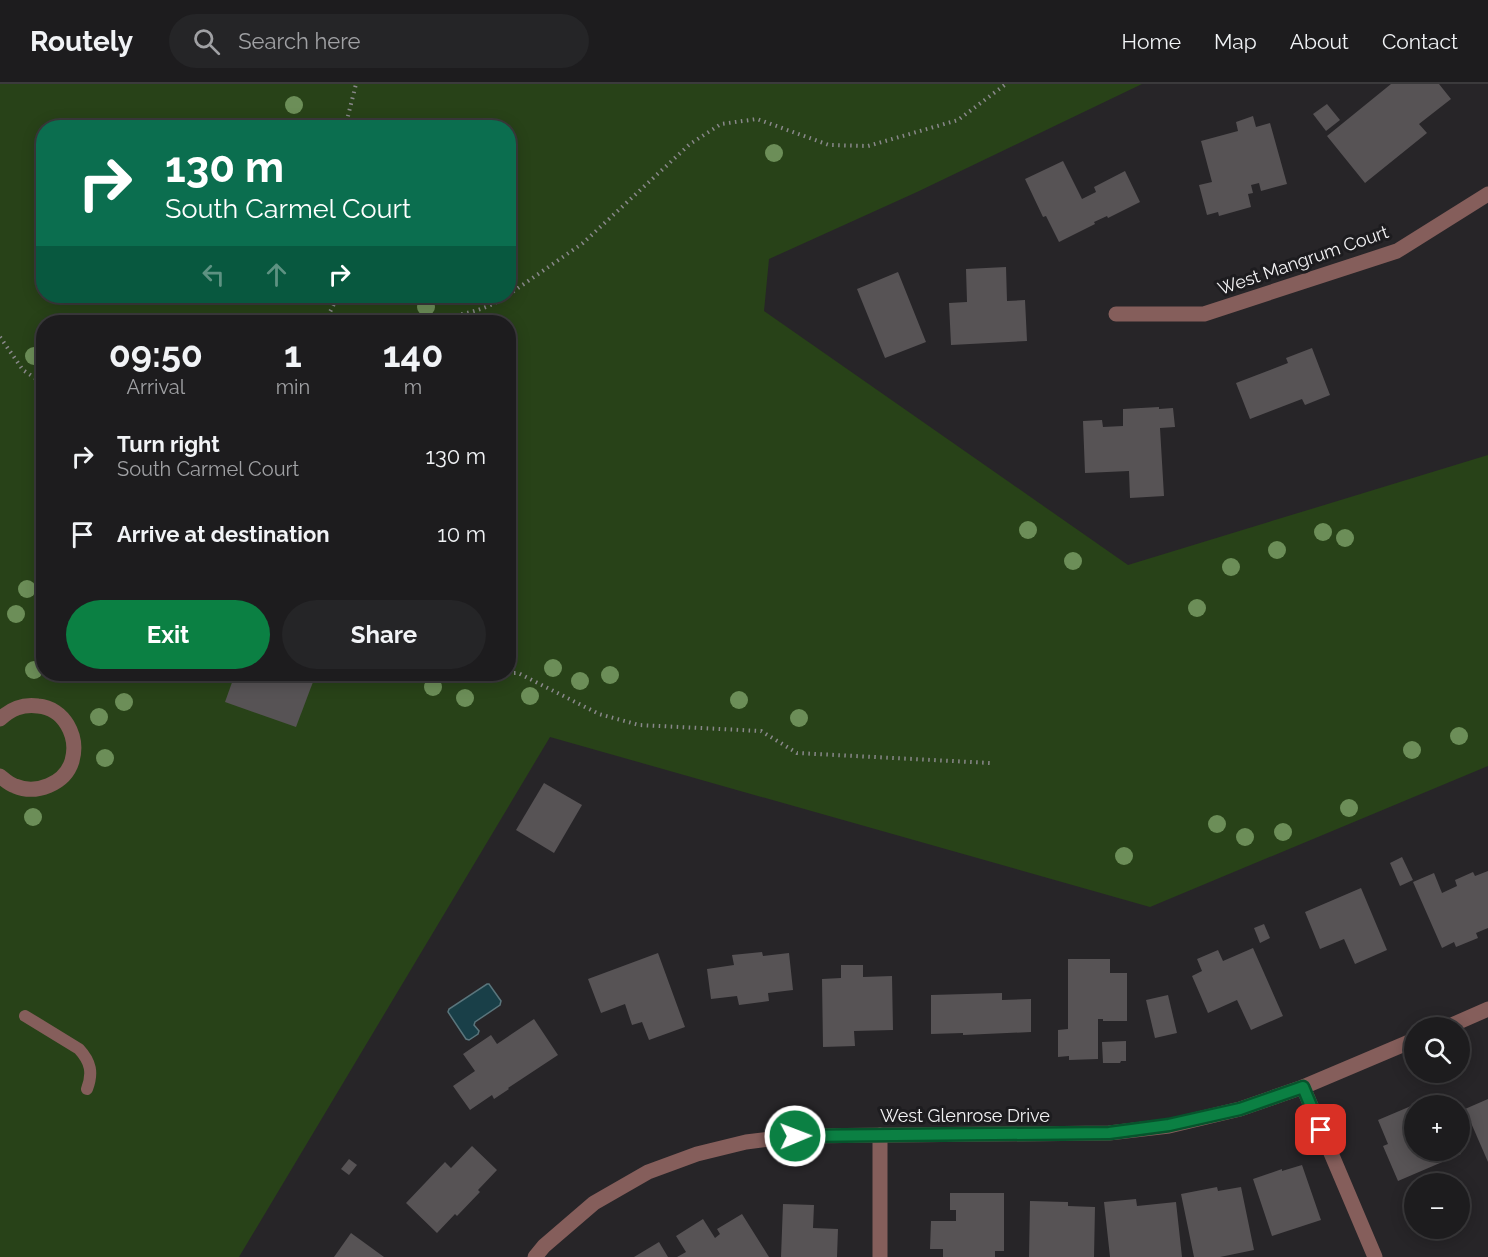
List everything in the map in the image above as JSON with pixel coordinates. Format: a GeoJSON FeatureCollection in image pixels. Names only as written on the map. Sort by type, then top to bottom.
{"type":"FeatureCollection","features":[{"type":"Feature","properties":{"kind":"street","name":"West Mangrum Court"},"geometry":{"type":"LineString","coordinates":[[1116,314],[1204,314],[1397,251],[1488,194]]}},
{"type":"Feature","properties":{"kind":"street"},"geometry":{"type":"LineString","coordinates":[[0,719],[19,707],[44,706],[60,716],[66,723],[74,743],[72,761],[68,770],[52,784],[41,789],[16,787],[0,776]]}},
{"type":"Feature","properties":{"kind":"street"},"geometry":{"type":"LineString","coordinates":[[1470,1017],[1488,1009]]}},
{"type":"Feature","properties":{"kind":"street","name":"West Glenrose Drive"},"geometry":{"type":"LineString","coordinates":[[535,1257],[544,1246],[594,1203],[648,1172],[696,1154],[746,1142],[795,1136],[1109,1133],[1169,1125],[1240,1109],[1303,1087],[1404,1044]]}},
{"type":"Feature","properties":{"kind":"street"},"geometry":{"type":"LineString","coordinates":[[1303,1087],[1375,1257]]}},
{"type":"Feature","properties":{"kind":"street"},"geometry":{"type":"LineString","coordinates":[[880,1135],[880,1257]]}},
{"type":"Feature","properties":{"kind":"lane"},"geometry":{"type":"LineString","coordinates":[[25,1016],[85,1055],[90,1063],[91,1072],[87,1089]]}},
{"type":"Feature","properties":{"kind":"path"},"geometry":{"type":"LineString","coordinates":[[347,120],[356,84]]}},
{"type":"Feature","properties":{"kind":"path"},"geometry":{"type":"LineString","coordinates":[[516,289],[583,243],[690,144],[721,124],[757,119],[829,145],[868,146],[958,120],[1006,84]]}},
{"type":"Feature","properties":{"kind":"path"},"geometry":{"type":"LineString","coordinates":[[459,315],[496,303]]}},
{"type":"Feature","properties":{"kind":"path"},"geometry":{"type":"LineString","coordinates":[[0,337],[23,369],[36,378]]}},
{"type":"Feature","properties":{"kind":"path"},"geometry":{"type":"LineString","coordinates":[[516,673],[599,714],[639,725],[761,731],[797,753],[990,763]]}},
{"type":"Feature","properties":{"kind":"green space"},"geometry":{"type":"Polygon","coordinates":[[[0,84],[1142,84],[917,192],[769,259],[764,311],[1128,565],[1488,455],[1488,766],[1150,907],[550,737],[239,1257],[0,1257],[0,84]]]}},
{"type":"Feature","properties":{"kind":"water"},"geometry":{"type":"Polygon","coordinates":[[[487,984],[501,1001],[500,1005],[475,1022],[478,1034],[469,1040],[466,1039],[448,1012],[449,1009],[487,984]]]}},
{"type":"Feature","properties":{"kind":"building"},"geometry":{"type":"Polygon","coordinates":[[[1391,84],[1439,84],[1451,99],[1419,124],[1427,133],[1365,183],[1327,136],[1391,84]]]}},
{"type":"Feature","properties":{"kind":"building"},"geometry":{"type":"Polygon","coordinates":[[[1327,104],[1340,120],[1326,131],[1313,114],[1327,104]]]}},
{"type":"Feature","properties":{"kind":"building"},"geometry":{"type":"Polygon","coordinates":[[[1253,116],[1256,127],[1270,123],[1287,184],[1261,191],[1259,183],[1251,185],[1253,193],[1248,194],[1251,207],[1219,216],[1218,212],[1207,215],[1199,185],[1212,182],[1201,141],[1238,131],[1236,122],[1253,116]]]}},
{"type":"Feature","properties":{"kind":"building"},"geometry":{"type":"Polygon","coordinates":[[[1063,161],[1082,199],[1096,192],[1094,187],[1125,171],[1140,202],[1108,218],[1107,216],[1094,222],[1095,224],[1059,242],[1046,216],[1043,217],[1025,179],[1063,161]]]}},
{"type":"Feature","properties":{"kind":"building"},"geometry":{"type":"Polygon","coordinates":[[[1006,267],[1007,301],[1025,300],[1027,341],[951,345],[949,303],[967,302],[966,269],[1006,267]]]}},
{"type":"Feature","properties":{"kind":"building"},"geometry":{"type":"Polygon","coordinates":[[[898,272],[926,342],[885,358],[857,289],[898,272]]]}},
{"type":"Feature","properties":{"kind":"building"},"geometry":{"type":"Polygon","coordinates":[[[1312,348],[1330,395],[1305,405],[1302,399],[1250,419],[1236,383],[1288,363],[1286,358],[1312,348]]]}},
{"type":"Feature","properties":{"kind":"building"},"geometry":{"type":"Polygon","coordinates":[[[1159,407],[1159,409],[1173,408],[1175,427],[1160,428],[1164,496],[1130,498],[1129,471],[1085,473],[1083,421],[1102,420],[1103,427],[1123,426],[1123,409],[1159,407]]]}},
{"type":"Feature","properties":{"kind":"building"},"geometry":{"type":"Polygon","coordinates":[[[232,681],[313,681],[296,727],[225,702],[232,681]]]}},
{"type":"Feature","properties":{"kind":"building"},"geometry":{"type":"Polygon","coordinates":[[[544,783],[582,805],[554,853],[516,830],[544,783]]]}},
{"type":"Feature","properties":{"kind":"building"},"geometry":{"type":"Polygon","coordinates":[[[1402,857],[1413,880],[1400,886],[1390,863],[1402,857]]]}},
{"type":"Feature","properties":{"kind":"building"},"geometry":{"type":"Polygon","coordinates":[[[1488,871],[1488,928],[1476,933],[1478,938],[1456,947],[1454,942],[1442,948],[1413,882],[1434,873],[1442,893],[1457,886],[1455,880],[1473,872],[1475,876],[1488,871]]]}},
{"type":"Feature","properties":{"kind":"building"},"geometry":{"type":"Polygon","coordinates":[[[1361,888],[1387,950],[1355,964],[1344,939],[1320,949],[1305,912],[1361,888]]]}},
{"type":"Feature","properties":{"kind":"building"},"geometry":{"type":"Polygon","coordinates":[[[1264,924],[1270,938],[1260,943],[1254,928],[1264,924]]]}},
{"type":"Feature","properties":{"kind":"building"},"geometry":{"type":"Polygon","coordinates":[[[1253,948],[1283,1016],[1251,1030],[1237,1000],[1208,1013],[1192,976],[1202,971],[1197,959],[1218,950],[1223,961],[1253,948]]]}},
{"type":"Feature","properties":{"kind":"building"},"geometry":{"type":"Polygon","coordinates":[[[762,952],[763,956],[789,953],[793,990],[768,993],[769,1001],[739,1005],[737,996],[711,999],[707,969],[734,965],[732,955],[762,952]]]}},
{"type":"Feature","properties":{"kind":"building"},"geometry":{"type":"Polygon","coordinates":[[[658,953],[685,1027],[649,1040],[642,1022],[632,1025],[625,1004],[601,1013],[588,979],[658,953]]]}},
{"type":"Feature","properties":{"kind":"building"},"geometry":{"type":"Polygon","coordinates":[[[1068,959],[1110,959],[1110,973],[1127,973],[1127,1021],[1098,1019],[1098,1059],[1069,1060],[1069,1056],[1058,1057],[1058,1030],[1068,1029],[1068,959]]]}},
{"type":"Feature","properties":{"kind":"building"},"geometry":{"type":"Polygon","coordinates":[[[841,965],[863,965],[863,977],[892,976],[893,1030],[854,1031],[855,1046],[823,1047],[822,979],[841,978],[841,965]]]}},
{"type":"Feature","properties":{"kind":"building"},"geometry":{"type":"Polygon","coordinates":[[[1002,993],[1002,1000],[1031,999],[1031,1032],[931,1034],[931,995],[1002,993]]]}},
{"type":"Feature","properties":{"kind":"building"},"geometry":{"type":"Polygon","coordinates":[[[1168,995],[1177,1033],[1155,1038],[1146,1000],[1168,995]]]}},
{"type":"Feature","properties":{"kind":"building"},"geometry":{"type":"Polygon","coordinates":[[[534,1019],[558,1055],[494,1099],[492,1095],[470,1110],[453,1086],[475,1071],[463,1054],[491,1035],[497,1044],[534,1019]]]}},
{"type":"Feature","properties":{"kind":"building"},"geometry":{"type":"Polygon","coordinates":[[[1126,1041],[1126,1061],[1103,1063],[1102,1042],[1126,1041]]]}},
{"type":"Feature","properties":{"kind":"building"},"geometry":{"type":"Polygon","coordinates":[[[1488,1099],[1488,1162],[1470,1121],[1470,1107],[1488,1099]]]}},
{"type":"Feature","properties":{"kind":"building"},"geometry":{"type":"Polygon","coordinates":[[[1404,1109],[1404,1161],[1445,1161],[1417,1173],[1404,1173],[1404,1178],[1398,1181],[1383,1146],[1388,1144],[1378,1120],[1404,1109]]]}},
{"type":"Feature","properties":{"kind":"building"},"geometry":{"type":"Polygon","coordinates":[[[472,1146],[497,1170],[478,1190],[480,1192],[437,1233],[406,1203],[445,1162],[451,1168],[472,1146]]]}},
{"type":"Feature","properties":{"kind":"building"},"geometry":{"type":"Polygon","coordinates":[[[349,1159],[357,1165],[349,1175],[341,1169],[349,1159]]]}},
{"type":"Feature","properties":{"kind":"building"},"geometry":{"type":"Polygon","coordinates":[[[1302,1165],[1321,1220],[1272,1236],[1253,1179],[1302,1165]]]}},
{"type":"Feature","properties":{"kind":"building"},"geometry":{"type":"Polygon","coordinates":[[[1217,1187],[1218,1191],[1241,1187],[1254,1250],[1220,1257],[1194,1257],[1181,1194],[1217,1187]]]}},
{"type":"Feature","properties":{"kind":"building"},"geometry":{"type":"Polygon","coordinates":[[[950,1193],[1004,1193],[1004,1251],[995,1251],[995,1257],[943,1257],[943,1249],[930,1249],[931,1221],[956,1221],[956,1210],[950,1210],[950,1193]]]}},
{"type":"Feature","properties":{"kind":"building"},"geometry":{"type":"Polygon","coordinates":[[[1136,1199],[1137,1206],[1176,1202],[1182,1257],[1110,1257],[1104,1202],[1136,1199]]]}},
{"type":"Feature","properties":{"kind":"building"},"geometry":{"type":"Polygon","coordinates":[[[1030,1201],[1068,1202],[1068,1206],[1095,1207],[1094,1257],[1029,1257],[1030,1201]]]}},
{"type":"Feature","properties":{"kind":"building"},"geometry":{"type":"Polygon","coordinates":[[[783,1204],[814,1205],[813,1228],[838,1229],[837,1257],[781,1257],[783,1204]]]}},
{"type":"Feature","properties":{"kind":"building"},"geometry":{"type":"Polygon","coordinates":[[[742,1214],[769,1257],[677,1257],[686,1252],[676,1236],[703,1219],[715,1238],[720,1234],[717,1229],[742,1214]]]}},
{"type":"Feature","properties":{"kind":"building"},"geometry":{"type":"Polygon","coordinates":[[[351,1233],[384,1257],[334,1257],[351,1233]]]}},
{"type":"Feature","properties":{"kind":"building"},"geometry":{"type":"Polygon","coordinates":[[[659,1242],[668,1257],[634,1257],[659,1242]]]}},
{"type":"Feature","properties":{"kind":"route"},"geometry":{"type":"LineString","coordinates":[[795,1136],[1109,1133],[1169,1125],[1240,1109],[1303,1087],[1321,1130]]}}]}
